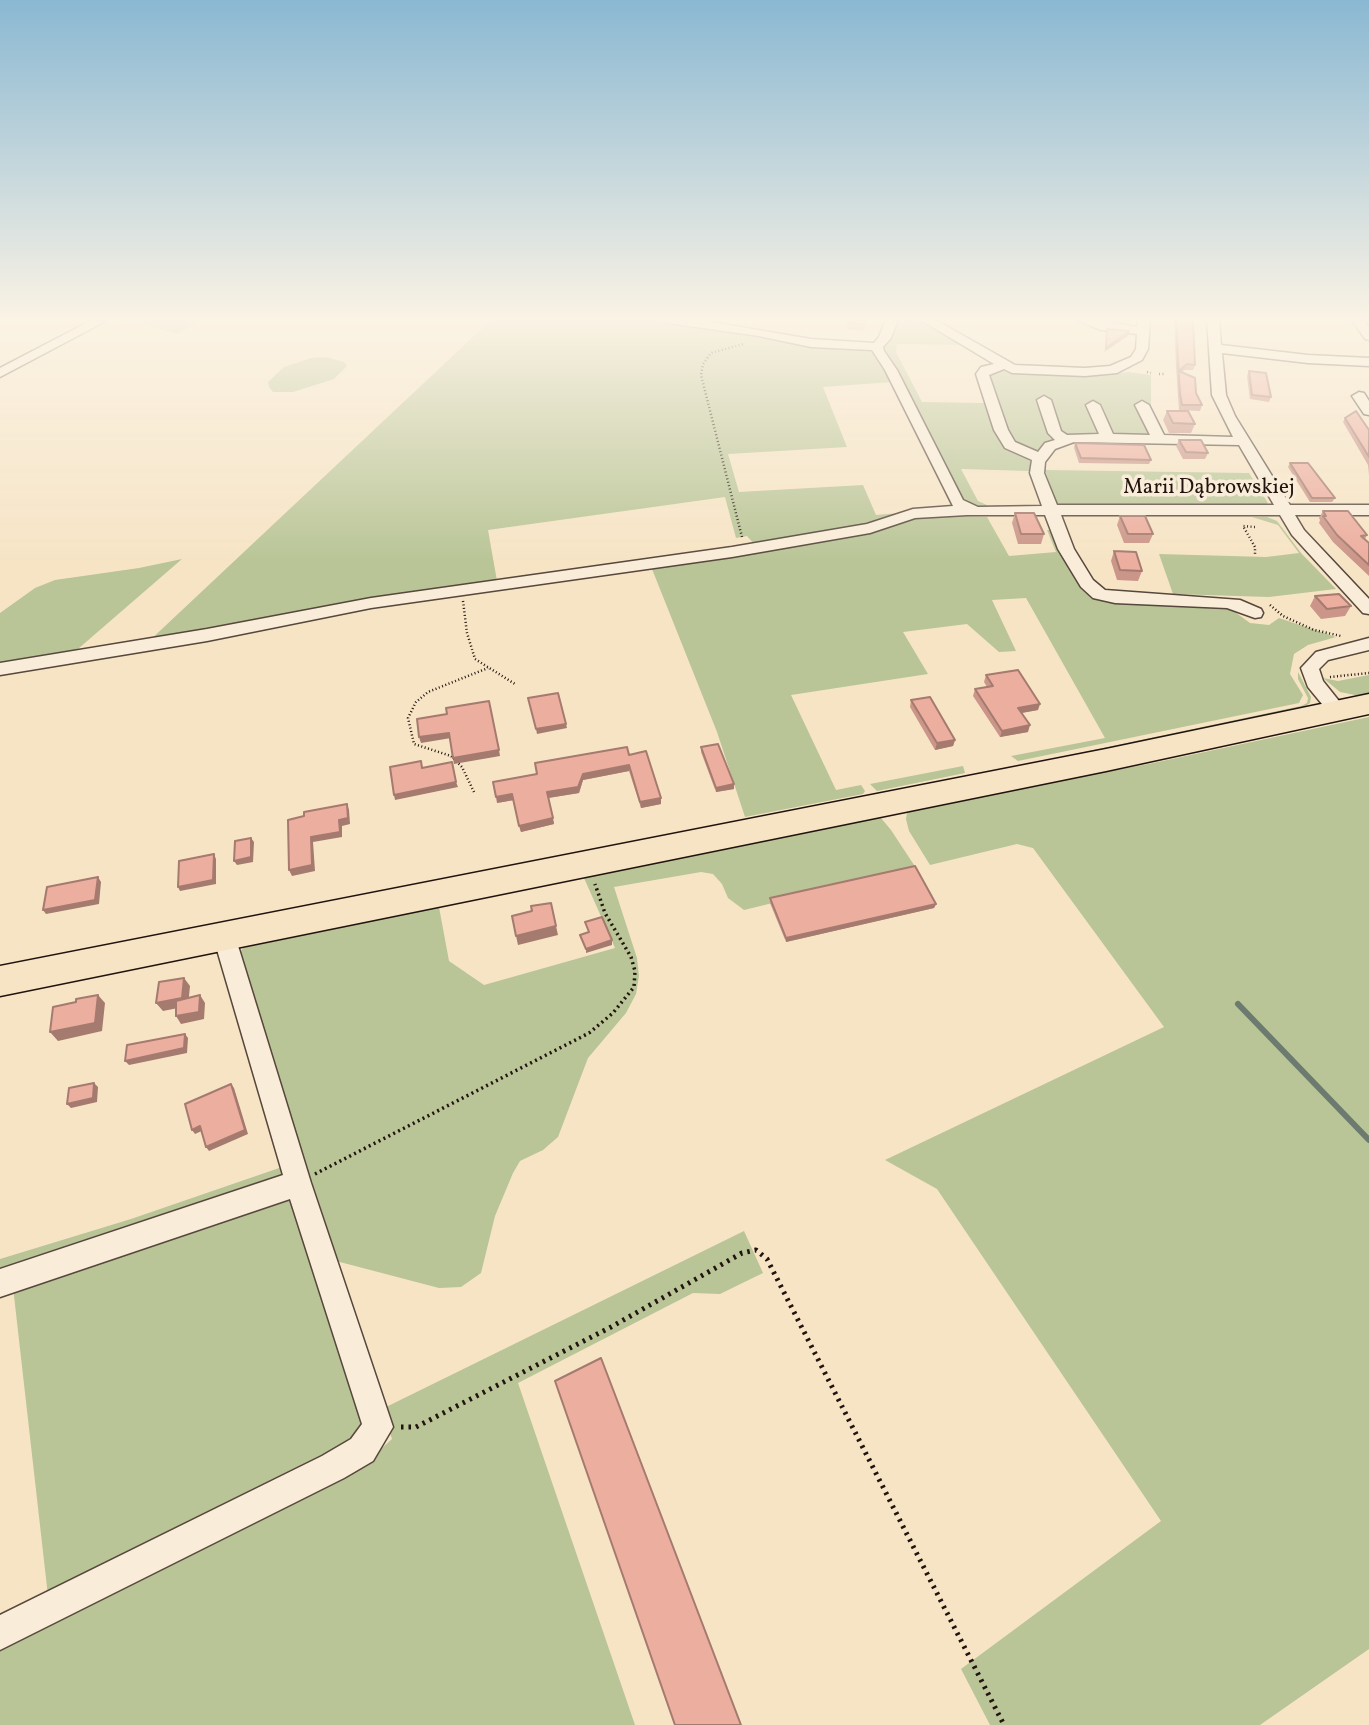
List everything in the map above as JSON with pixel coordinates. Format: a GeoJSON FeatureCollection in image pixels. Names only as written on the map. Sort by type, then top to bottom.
{"type":"FeatureCollection","features":[{"type":"Feature","properties":{"kind":"main road"},"geometry":{"type":"LineString","coordinates":[[0,981],[1369,704]]}},
{"type":"Feature","properties":{"kind":"street"},"geometry":{"type":"LineString","coordinates":[[904,400],[957,502],[967,510]]}},
{"type":"Feature","properties":{"kind":"street"},"geometry":{"type":"LineString","coordinates":[[991,400],[1001,430],[1010,445],[1041,458]]}},
{"type":"Feature","properties":{"kind":"street"},"geometry":{"type":"LineString","coordinates":[[1044,400],[1055,433],[1063,439]]}},
{"type":"Feature","properties":{"kind":"street"},"geometry":{"type":"LineString","coordinates":[[1220,400],[1284,511],[1313,551],[1369,609]]}},
{"type":"Feature","properties":{"kind":"street"},"geometry":{"type":"LineString","coordinates":[[1093,405],[1108,438]]}},
{"type":"Feature","properties":{"kind":"street"},"geometry":{"type":"LineString","coordinates":[[1142,405],[1158,438]]}},
{"type":"Feature","properties":{"kind":"street"},"geometry":{"type":"LineString","coordinates":[[1243,441],[1063,439],[1051,446],[1041,458],[1037,473],[1049,510],[1076,567],[1099,594],[1115,598],[1260,607]]}},
{"type":"Feature","properties":{"kind":"street","name":"Marii Dąbrowskiej"},"geometry":{"type":"LineString","coordinates":[[0,669],[220,632],[371,603],[746,549],[870,528],[914,514],[967,510],[1369,510]]}},
{"type":"Feature","properties":{"kind":"street"},"geometry":{"type":"LineString","coordinates":[[1338,711],[1314,683],[1310,668],[1322,656],[1369,644]]}},
{"type":"Feature","properties":{"kind":"street"},"geometry":{"type":"LineString","coordinates":[[0,1633],[333,1467],[362,1450],[377,1427],[298,1183],[224,936]]}},
{"type":"Feature","properties":{"kind":"street"},"geometry":{"type":"LineString","coordinates":[[0,1283],[298,1183]]}},
{"type":"Feature","properties":{"kind":"path"},"geometry":{"type":"LineString","coordinates":[[708,400],[746,549]]}},
{"type":"Feature","properties":{"kind":"path"},"geometry":{"type":"LineString","coordinates":[[1255,527],[1243,526],[1255,547],[1255,555]]}},
{"type":"Feature","properties":{"kind":"path"},"geometry":{"type":"LineString","coordinates":[[455,592],[464,602],[467,633],[475,659],[515,684]]}},
{"type":"Feature","properties":{"kind":"path"},"geometry":{"type":"LineString","coordinates":[[1260,607],[1314,630],[1334,634]]}},
{"type":"Feature","properties":{"kind":"path"},"geometry":{"type":"LineString","coordinates":[[474,792],[462,767],[451,756],[414,744],[408,718],[416,702],[428,692],[488,668]]}},
{"type":"Feature","properties":{"kind":"path"},"geometry":{"type":"LineString","coordinates":[[1330,677],[1369,673]]}},
{"type":"Feature","properties":{"kind":"path"},"geometry":{"type":"LineString","coordinates":[[298,1183],[589,1033],[627,999],[634,986],[635,971],[631,957],[605,912],[586,863]]}},
{"type":"Feature","properties":{"kind":"path"},"geometry":{"type":"LineString","coordinates":[[377,1427],[416,1427],[611,1327],[742,1253],[756,1250],[767,1259],[1004,1725]]}},
{"type":"Feature","properties":{"kind":"green space"},"geometry":{"type":"Polygon","coordinates":[[[406,400],[828,400],[847,447],[728,454],[739,492],[863,485],[876,515],[900,513],[865,525],[754,544],[747,536],[736,538],[725,497],[488,530],[497,581],[147,643],[406,400]]]}},
{"type":"Feature","properties":{"kind":"green space"},"geometry":{"type":"Polygon","coordinates":[[[908,400],[986,403],[1003,444],[1031,461],[1029,471],[961,469],[978,501],[989,506],[1000,505],[1000,508],[979,509],[965,504],[908,400]]]}},
{"type":"Feature","properties":{"kind":"green space"},"geometry":{"type":"Polygon","coordinates":[[[996,400],[1151,400],[1151,415],[1161,434],[1071,434],[1055,438],[1040,450],[1029,450],[1010,440],[996,400]]]}},
{"type":"Feature","properties":{"kind":"green space"},"geometry":{"type":"Polygon","coordinates":[[[1045,470],[1249,473],[1268,503],[1260,507],[1061,505],[1056,503],[1045,470]]]}},
{"type":"Feature","properties":{"kind":"green space"},"geometry":{"type":"Polygon","coordinates":[[[987,517],[1009,556],[1056,552],[1047,530],[1051,530],[1057,544],[1097,599],[1228,607],[1250,623],[1269,625],[1279,618],[1336,637],[1308,645],[1294,654],[1290,674],[1303,695],[1299,703],[1018,761],[1011,756],[1105,738],[1026,598],[992,600],[1016,651],[999,652],[967,624],[903,632],[928,674],[791,695],[836,790],[861,785],[865,791],[863,794],[745,817],[717,732],[652,569],[909,519],[987,517]]]}},
{"type":"Feature","properties":{"kind":"green space"},"geometry":{"type":"Polygon","coordinates":[[[1252,517],[1267,517],[1277,521],[1301,553],[1336,589],[1269,597],[1173,594],[1159,554],[1266,557],[1299,553],[1278,525],[1252,517]]]}},
{"type":"Feature","properties":{"kind":"green space"},"geometry":{"type":"Polygon","coordinates":[[[182,559],[71,655],[0,666],[0,613],[35,588],[55,580],[182,559]]]}},
{"type":"Feature","properties":{"kind":"green space"},"geometry":{"type":"Polygon","coordinates":[[[1298,672],[1311,697],[1310,703],[1303,708],[1018,766],[1301,706],[1307,703],[1308,698],[1298,679],[1298,672]]]}},
{"type":"Feature","properties":{"kind":"green space"},"geometry":{"type":"Polygon","coordinates":[[[1369,675],[1369,694],[1360,696],[1340,692],[1323,678],[1338,681],[1369,675]]]}},
{"type":"Feature","properties":{"kind":"green space"},"geometry":{"type":"Polygon","coordinates":[[[1369,717],[1369,1649],[1260,1725],[990,1725],[961,1669],[1161,1521],[937,1189],[885,1160],[1164,1027],[1033,848],[1017,844],[930,865],[909,831],[907,813],[911,809],[1153,763],[1369,717]]]}},
{"type":"Feature","properties":{"kind":"green space"},"geometry":{"type":"Polygon","coordinates":[[[963,766],[965,773],[877,791],[870,784],[963,766]]]}},
{"type":"Feature","properties":{"kind":"green space"},"geometry":{"type":"Polygon","coordinates":[[[874,815],[881,818],[891,830],[916,868],[744,910],[728,898],[722,884],[713,874],[701,872],[614,887],[637,958],[639,976],[636,994],[626,1013],[588,1058],[558,1137],[543,1150],[520,1161],[513,1173],[495,1216],[481,1273],[461,1287],[439,1288],[336,1261],[238,955],[243,948],[439,907],[449,961],[484,985],[615,948],[584,878],[600,875],[601,871],[874,815]]]}},
{"type":"Feature","properties":{"kind":"green space"},"geometry":{"type":"Polygon","coordinates":[[[285,1166],[283,1178],[0,1273],[0,1259],[131,1219],[285,1166]]]}},
{"type":"Feature","properties":{"kind":"green space"},"geometry":{"type":"Polygon","coordinates":[[[283,1198],[292,1202],[364,1427],[354,1441],[48,1596],[13,1287],[283,1198]]]}},
{"type":"Feature","properties":{"kind":"green space"},"geometry":{"type":"Polygon","coordinates":[[[744,1231],[763,1273],[720,1294],[693,1293],[518,1383],[635,1725],[0,1725],[0,1648],[372,1457],[392,1439],[382,1409],[744,1231]]]}},
{"type":"Feature","properties":{"kind":"building"},"geometry":{"type":"Polygon","coordinates":[[[1181,400],[1199,400],[1202,405],[1182,405],[1181,400]]]}},
{"type":"Feature","properties":{"kind":"building"},"geometry":{"type":"Polygon","coordinates":[[[1167,411],[1188,411],[1195,424],[1173,423],[1167,411]]]}},
{"type":"Feature","properties":{"kind":"building"},"geometry":{"type":"Polygon","coordinates":[[[1356,411],[1369,430],[1369,457],[1345,418],[1356,411]]]}},
{"type":"Feature","properties":{"kind":"building"},"geometry":{"type":"Polygon","coordinates":[[[1179,440],[1201,440],[1208,453],[1186,452],[1179,440]]]}},
{"type":"Feature","properties":{"kind":"building"},"geometry":{"type":"Polygon","coordinates":[[[1075,443],[1144,445],[1151,460],[1081,458],[1075,443]]]}},
{"type":"Feature","properties":{"kind":"building"},"geometry":{"type":"Polygon","coordinates":[[[1290,463],[1308,463],[1335,498],[1312,498],[1290,463]]]}},
{"type":"Feature","properties":{"kind":"building"},"geometry":{"type":"Polygon","coordinates":[[[1323,511],[1348,511],[1367,535],[1361,536],[1369,543],[1369,565],[1337,535],[1323,516],[1326,516],[1323,511]]]}},
{"type":"Feature","properties":{"kind":"building"},"geometry":{"type":"Polygon","coordinates":[[[1015,513],[1034,513],[1044,534],[1021,534],[1015,513]]]}},
{"type":"Feature","properties":{"kind":"building"},"geometry":{"type":"Polygon","coordinates":[[[1120,516],[1145,516],[1153,534],[1128,534],[1120,516]]]}},
{"type":"Feature","properties":{"kind":"building"},"geometry":{"type":"Polygon","coordinates":[[[1114,551],[1136,552],[1142,571],[1120,570],[1114,551]]]}},
{"type":"Feature","properties":{"kind":"building"},"geometry":{"type":"Polygon","coordinates":[[[1339,594],[1351,606],[1327,609],[1315,596],[1339,594]]]}},
{"type":"Feature","properties":{"kind":"building"},"geometry":{"type":"Polygon","coordinates":[[[1018,670],[1040,704],[1018,708],[1030,725],[1002,731],[975,689],[993,686],[986,675],[1018,670]]]}},
{"type":"Feature","properties":{"kind":"building"},"geometry":{"type":"Polygon","coordinates":[[[558,693],[566,724],[536,729],[528,698],[558,693]]]}},
{"type":"Feature","properties":{"kind":"building"},"geometry":{"type":"Polygon","coordinates":[[[930,697],[955,740],[937,743],[911,700],[930,697]]]}},
{"type":"Feature","properties":{"kind":"building"},"geometry":{"type":"Polygon","coordinates":[[[489,701],[499,750],[453,758],[449,733],[419,737],[417,719],[447,714],[446,708],[489,701]]]}},
{"type":"Feature","properties":{"kind":"building"},"geometry":{"type":"Polygon","coordinates":[[[718,744],[734,784],[716,788],[701,747],[718,744]]]}},
{"type":"Feature","properties":{"kind":"building"},"geometry":{"type":"Polygon","coordinates":[[[627,747],[629,755],[646,751],[661,798],[640,802],[629,765],[583,774],[578,787],[547,792],[553,818],[519,826],[512,794],[496,797],[493,782],[537,774],[535,763],[627,747]]]}},
{"type":"Feature","properties":{"kind":"building"},"geometry":{"type":"Polygon","coordinates":[[[421,761],[422,768],[452,762],[456,782],[394,795],[390,767],[421,761]]]}},
{"type":"Feature","properties":{"kind":"building"},"geometry":{"type":"Polygon","coordinates":[[[347,804],[348,818],[339,820],[340,832],[311,837],[312,865],[289,870],[288,820],[304,816],[304,812],[347,804]]]}},
{"type":"Feature","properties":{"kind":"building"},"geometry":{"type":"Polygon","coordinates":[[[251,838],[251,857],[234,861],[235,841],[251,838]]]}},
{"type":"Feature","properties":{"kind":"building"},"geometry":{"type":"Polygon","coordinates":[[[214,854],[213,880],[178,887],[179,861],[214,854]]]}},
{"type":"Feature","properties":{"kind":"building"},"geometry":{"type":"Polygon","coordinates":[[[915,866],[936,904],[786,938],[770,898],[915,866]]]}},
{"type":"Feature","properties":{"kind":"building"},"geometry":{"type":"Polygon","coordinates":[[[98,877],[95,900],[43,910],[47,887],[98,877]]]}},
{"type":"Feature","properties":{"kind":"building"},"geometry":{"type":"Polygon","coordinates":[[[551,903],[556,926],[516,936],[512,916],[532,911],[531,906],[551,903]]]}},
{"type":"Feature","properties":{"kind":"building"},"geometry":{"type":"Polygon","coordinates":[[[602,917],[612,940],[586,949],[580,935],[589,932],[585,922],[602,917]]]}},
{"type":"Feature","properties":{"kind":"building"},"geometry":{"type":"Polygon","coordinates":[[[184,978],[182,998],[156,1003],[159,982],[184,978]]]}},
{"type":"Feature","properties":{"kind":"building"},"geometry":{"type":"Polygon","coordinates":[[[98,995],[95,1023],[50,1032],[53,1007],[98,995]]]}},
{"type":"Feature","properties":{"kind":"building"},"geometry":{"type":"Polygon","coordinates":[[[200,995],[199,1012],[176,1016],[176,1001],[200,995]]]}},
{"type":"Feature","properties":{"kind":"building"},"geometry":{"type":"Polygon","coordinates":[[[185,1034],[184,1048],[125,1061],[127,1045],[185,1034]]]}},
{"type":"Feature","properties":{"kind":"building"},"geometry":{"type":"Polygon","coordinates":[[[94,1083],[93,1098],[67,1104],[69,1088],[94,1083]]]}},
{"type":"Feature","properties":{"kind":"building"},"geometry":{"type":"Polygon","coordinates":[[[231,1084],[245,1130],[206,1147],[200,1126],[192,1130],[185,1104],[231,1084]]]}},
{"type":"Feature","properties":{"kind":"building"},"geometry":{"type":"Polygon","coordinates":[[[601,1358],[741,1725],[675,1725],[555,1381],[601,1358]]]}},
{"type":"Feature","properties":{"kind":"waterway"},"geometry":{"type":"LineString","coordinates":[[1238,1004],[1369,1140]]}}]}
